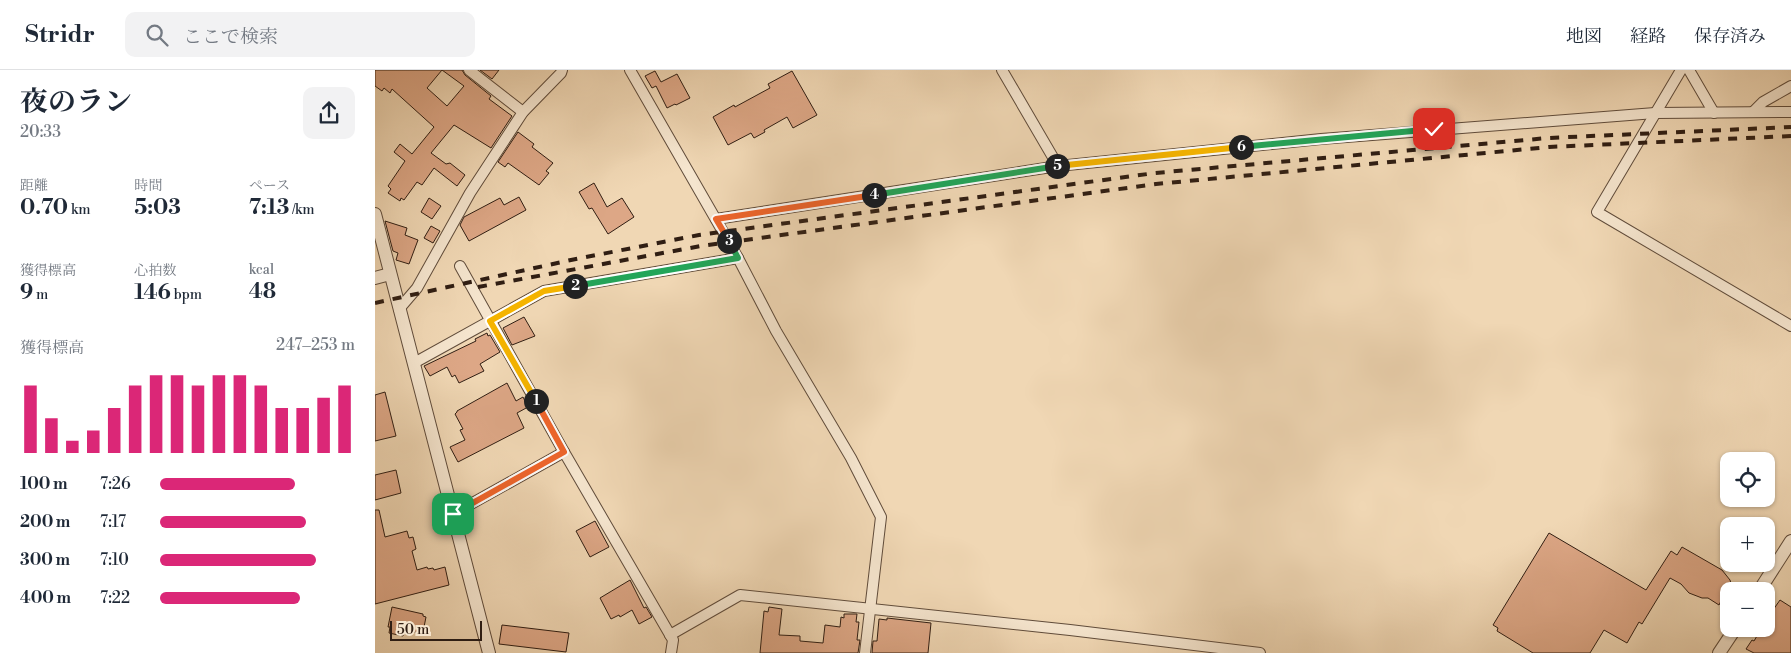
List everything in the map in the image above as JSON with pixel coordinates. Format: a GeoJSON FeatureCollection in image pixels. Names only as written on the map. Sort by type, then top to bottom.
{"type":"FeatureCollection","features":[{"type":"Feature","properties":{"kind":"street"},"geometry":{"type":"LineString","coordinates":[[469,70],[523,112]]}},
{"type":"Feature","properties":{"kind":"street"},"geometry":{"type":"LineString","coordinates":[[399,309],[417,288],[471,193],[523,112],[562,70]]}},
{"type":"Feature","properties":{"kind":"street"},"geometry":{"type":"LineString","coordinates":[[630,70],[738,258],[776,331],[851,458],[881,518],[865,653]]}},
{"type":"Feature","properties":{"kind":"street"},"geometry":{"type":"LineString","coordinates":[[1002,70],[1058,166]]}},
{"type":"Feature","properties":{"kind":"street"},"geometry":{"type":"LineString","coordinates":[[1681,70],[1597,212],[1791,326]]}},
{"type":"Feature","properties":{"kind":"street"},"geometry":{"type":"LineString","coordinates":[[1689,70],[1713,113]]}},
{"type":"Feature","properties":{"kind":"street"},"geometry":{"type":"LineString","coordinates":[[1753,112],[1763,102],[1791,86]]}},
{"type":"Feature","properties":{"kind":"street"},"geometry":{"type":"LineString","coordinates":[[716,219],[1058,166],[1321,138],[1655,114],[1791,112]]}},
{"type":"Feature","properties":{"kind":"street"},"geometry":{"type":"LineString","coordinates":[[375,214],[489,653]]}},
{"type":"Feature","properties":{"kind":"street"},"geometry":{"type":"LineString","coordinates":[[414,363],[544,291],[738,258]]}},
{"type":"Feature","properties":{"kind":"street"},"geometry":{"type":"LineString","coordinates":[[460,266],[564,452],[673,640],[671,653]]}},
{"type":"Feature","properties":{"kind":"street"},"geometry":{"type":"LineString","coordinates":[[375,278],[390,274]]}},
{"type":"Feature","properties":{"kind":"street"},"geometry":{"type":"LineString","coordinates":[[453,514],[564,452]]}},
{"type":"Feature","properties":{"kind":"street"},"geometry":{"type":"LineString","coordinates":[[1765,582],[1791,541]]}},
{"type":"Feature","properties":{"kind":"street"},"geometry":{"type":"LineString","coordinates":[[670,635],[740,595],[1260,653]]}},
{"type":"Feature","properties":{"kind":"street"},"geometry":{"type":"LineString","coordinates":[[1719,653],[1730,637]]}},
{"type":"Feature","properties":{"kind":"building"},"geometry":{"type":"Polygon","coordinates":[[[375,70],[442,70],[462,70],[465,75],[491,96],[489,99],[512,116],[491,148],[454,125],[431,153],[446,164],[450,163],[465,175],[457,186],[434,168],[422,185],[417,182],[404,200],[401,198],[400,201],[388,193],[391,189],[388,186],[405,161],[394,152],[400,144],[412,154],[434,127],[392,89],[390,93],[384,88],[382,91],[375,86],[375,70]],[[442,70],[427,88],[447,106],[464,86],[442,70]]]}},
{"type":"Feature","properties":{"kind":"building"},"geometry":{"type":"Polygon","coordinates":[[[480,70],[499,70],[492,79],[480,70]]]}},
{"type":"Feature","properties":{"kind":"building"},"geometry":{"type":"Polygon","coordinates":[[[655,71],[661,82],[677,74],[690,98],[667,108],[656,86],[652,88],[645,76],[655,71]]]}},
{"type":"Feature","properties":{"kind":"building"},"geometry":{"type":"Polygon","coordinates":[[[792,71],[817,115],[793,128],[787,117],[754,138],[751,133],[728,145],[713,117],[770,88],[768,84],[792,71]]]}},
{"type":"Feature","properties":{"kind":"building"},"geometry":{"type":"Polygon","coordinates":[[[518,132],[534,144],[532,147],[553,163],[546,171],[549,173],[539,185],[508,163],[505,167],[498,162],[518,132]]]}},
{"type":"Feature","properties":{"kind":"building"},"geometry":{"type":"Polygon","coordinates":[[[594,183],[607,207],[622,198],[634,217],[608,234],[592,208],[589,209],[579,192],[594,183]]]}},
{"type":"Feature","properties":{"kind":"building"},"geometry":{"type":"Polygon","coordinates":[[[519,197],[526,210],[469,241],[460,225],[464,217],[500,198],[504,205],[519,197]]]}},
{"type":"Feature","properties":{"kind":"building"},"geometry":{"type":"Polygon","coordinates":[[[429,198],[441,206],[432,219],[421,212],[429,198]]]}},
{"type":"Feature","properties":{"kind":"building"},"geometry":{"type":"Polygon","coordinates":[[[385,221],[407,228],[405,235],[418,240],[409,264],[396,260],[398,253],[393,251],[385,221]]]}},
{"type":"Feature","properties":{"kind":"building"},"geometry":{"type":"Polygon","coordinates":[[[431,226],[440,231],[433,243],[424,238],[431,226]]]}},
{"type":"Feature","properties":{"kind":"building"},"geometry":{"type":"Polygon","coordinates":[[[524,317],[535,336],[512,345],[503,328],[524,317]]]}},
{"type":"Feature","properties":{"kind":"building"},"geometry":{"type":"Polygon","coordinates":[[[487,333],[500,352],[480,364],[484,371],[459,383],[455,375],[452,377],[447,367],[430,376],[424,366],[476,341],[475,339],[487,333]]]}},
{"type":"Feature","properties":{"kind":"building"},"geometry":{"type":"Polygon","coordinates":[[[507,383],[516,401],[523,397],[528,407],[517,413],[524,428],[458,462],[450,447],[465,440],[460,430],[463,429],[455,414],[457,411],[507,383]]]}},
{"type":"Feature","properties":{"kind":"building"},"geometry":{"type":"Polygon","coordinates":[[[385,392],[396,436],[375,441],[375,395],[385,392]]]}},
{"type":"Feature","properties":{"kind":"building"},"geometry":{"type":"Polygon","coordinates":[[[396,470],[401,493],[375,500],[375,475],[396,470]]]}},
{"type":"Feature","properties":{"kind":"building"},"geometry":{"type":"Polygon","coordinates":[[[375,510],[379,510],[385,537],[407,531],[409,538],[413,537],[416,549],[412,551],[417,570],[427,567],[434,570],[445,567],[449,585],[375,604],[375,510]]]}},
{"type":"Feature","properties":{"kind":"building"},"geometry":{"type":"Polygon","coordinates":[[[595,521],[609,547],[590,557],[576,531],[595,521]]]}},
{"type":"Feature","properties":{"kind":"building"},"geometry":{"type":"Polygon","coordinates":[[[1549,533],[1646,590],[1671,551],[1677,555],[1682,547],[1720,569],[1720,572],[1724,572],[1731,582],[1720,582],[1719,605],[1708,598],[1702,598],[1689,593],[1681,584],[1670,578],[1642,624],[1639,622],[1627,643],[1604,630],[1590,653],[1533,653],[1497,631],[1498,628],[1493,625],[1549,533]]]}},
{"type":"Feature","properties":{"kind":"building"},"geometry":{"type":"Polygon","coordinates":[[[630,580],[644,608],[646,607],[652,617],[639,624],[632,610],[620,617],[619,615],[611,619],[600,598],[630,580]]]}},
{"type":"Feature","properties":{"kind":"building"},"geometry":{"type":"Polygon","coordinates":[[[1780,600],[1791,607],[1791,653],[1754,653],[1746,649],[1756,637],[1775,637],[1775,607],[1780,600]]]}},
{"type":"Feature","properties":{"kind":"building"},"geometry":{"type":"Polygon","coordinates":[[[392,607],[423,614],[426,617],[423,632],[405,630],[403,636],[389,633],[390,627],[388,627],[392,607]]]}},
{"type":"Feature","properties":{"kind":"building"},"geometry":{"type":"Polygon","coordinates":[[[769,607],[782,609],[779,635],[800,636],[800,641],[823,643],[825,625],[840,627],[841,617],[844,618],[844,614],[857,614],[856,622],[859,622],[857,640],[860,640],[858,653],[760,653],[764,611],[768,612],[769,607]]]}},
{"type":"Feature","properties":{"kind":"building"},"geometry":{"type":"Polygon","coordinates":[[[887,618],[931,623],[928,653],[872,653],[873,641],[877,641],[879,619],[887,620],[887,618]]]}},
{"type":"Feature","properties":{"kind":"building"},"geometry":{"type":"Polygon","coordinates":[[[502,625],[569,633],[566,652],[499,644],[502,625]]]}},
{"type":"Feature","properties":{"kind":"railway"},"geometry":{"type":"LineString","coordinates":[[375,303],[571,260],[699,235],[1155,173],[1548,138],[1791,127]]}},
{"type":"Feature","properties":{"kind":"railway"},"geometry":{"type":"LineString","coordinates":[[478,287],[701,246],[1156,184],[1549,147],[1791,136]]}},
{"type":"Feature","properties":{"kind":"route"},"geometry":{"type":"LineString","coordinates":[[453,514],[564,452],[490,321],[544,291],[738,258],[716,219],[1058,166],[1321,138],[1434,129]]}}]}
